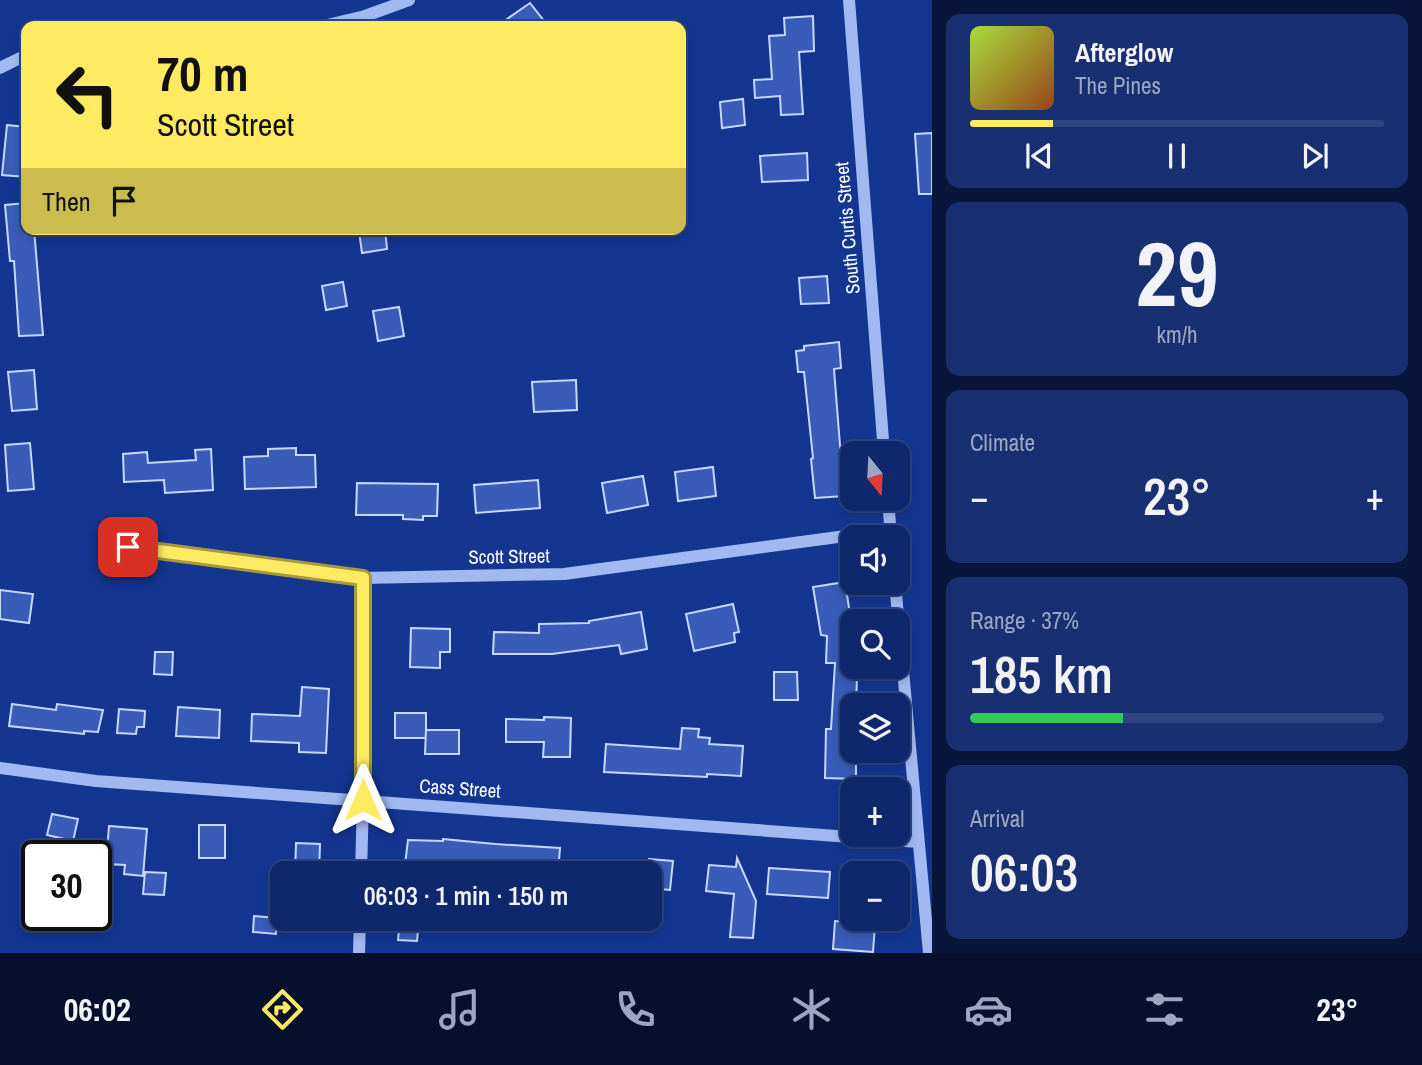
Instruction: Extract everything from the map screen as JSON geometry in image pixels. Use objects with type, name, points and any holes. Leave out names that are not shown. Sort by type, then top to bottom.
[{"type":"street","points":[[344,21],[409,0]]},
{"type":"street","name":"South Curtis Street","points":[[849,0],[883,441]]},
{"type":"street","points":[[0,68],[21,58]]},
{"type":"street","name":"Scott Street","points":[[128,547],[363,578],[564,574],[840,540]]},
{"type":"street","points":[[361,861],[363,578]]},
{"type":"street","points":[[896,595],[929,953]]},
{"type":"street","name":"Cass Street","points":[[0,768],[96,781],[918,842]]},
{"type":"street","points":[[359,953],[360,931]]},
{"type":"building","points":[[530,3],[544,21],[504,21]]},
{"type":"building","points":[[813,16],[814,51],[799,52],[803,114],[781,115],[780,96],[755,98],[754,80],[772,79],[769,36],[785,35],[784,18]]},
{"type":"building","points":[[743,99],[745,125],[722,128],[720,102]]},
{"type":"building","points":[[7,125],[21,126],[21,177],[2,175]]},
{"type":"building","points":[[932,133],[932,194],[919,194],[915,134]]},
{"type":"building","points":[[807,153],[808,180],[762,182],[760,156]]},
{"type":"building","points":[[21,203],[21,235],[35,235],[43,335],[19,336],[14,261],[10,261],[5,205]]},
{"type":"building","points":[[360,235],[386,235],[387,249],[362,253]]},
{"type":"building","points":[[827,276],[829,303],[801,304],[799,278]]},
{"type":"building","points":[[343,282],[347,306],[326,310],[322,286]]},
{"type":"building","points":[[399,307],[404,336],[378,341],[373,311]]},
{"type":"building","points":[[839,342],[841,368],[834,369],[840,445],[840,496],[815,498],[804,372],[798,372],[796,351],[804,350],[804,346]]},
{"type":"building","points":[[34,370],[37,409],[12,411],[8,372]]},
{"type":"building","points":[[576,380],[577,410],[534,412],[532,382]]},
{"type":"building","points":[[30,443],[34,489],[8,491],[5,445]]},
{"type":"building","points":[[296,448],[296,455],[315,455],[316,487],[245,489],[244,457],[268,456],[268,449]]},
{"type":"building","points":[[211,449],[213,490],[165,493],[164,480],[124,482],[123,454],[147,452],[148,463],[196,460],[195,450]]},
{"type":"building","points":[[713,467],[716,496],[678,501],[675,472]]},
{"type":"building","points":[[643,476],[648,505],[607,513],[602,483]]},
{"type":"building","points":[[538,480],[540,508],[476,513],[474,485]]},
{"type":"building","points":[[357,483],[438,484],[437,516],[423,516],[423,520],[403,519],[403,515],[356,515]]},
{"type":"building","points":[[840,583],[840,595],[847,595],[849,609],[840,609],[840,679],[857,679],[856,693],[840,693],[840,763],[856,763],[856,777],[825,778],[826,729],[831,729],[835,663],[826,663],[827,636],[821,635],[813,587]]},
{"type":"building","points":[[0,590],[33,594],[29,623],[0,619]]},
{"type":"building","points":[[733,604],[739,632],[734,633],[735,642],[694,651],[686,614]]},
{"type":"building","points":[[641,612],[647,649],[621,654],[619,645],[552,654],[493,654],[494,632],[539,633],[539,624],[589,623]]},
{"type":"building","points":[[411,628],[450,629],[450,652],[440,652],[440,668],[410,667]]},
{"type":"building","points":[[155,652],[173,652],[172,675],[154,674]]},
{"type":"building","points":[[774,672],[797,672],[798,700],[774,700]]},
{"type":"building","points":[[302,687],[329,689],[326,753],[299,752],[299,743],[251,741],[252,714],[300,716]]},
{"type":"building","points":[[12,704],[56,710],[57,704],[103,710],[98,732],[84,731],[84,734],[9,726]]},
{"type":"building","points":[[178,707],[220,710],[219,738],[176,736]]},
{"type":"building","points":[[119,709],[145,711],[144,727],[137,727],[136,734],[117,733]]},
{"type":"building","points":[[395,713],[426,713],[426,738],[395,738]]},
{"type":"building","points":[[544,717],[571,718],[570,757],[543,757],[544,742],[506,742],[506,719],[544,720]]},
{"type":"building","points":[[682,728],[699,729],[698,737],[710,738],[709,744],[743,746],[741,776],[604,772],[606,744],[680,749]]},
{"type":"building","points":[[426,730],[459,730],[459,754],[425,754]]},
{"type":"building","points":[[52,814],[78,819],[73,840],[47,835]]},
{"type":"building","points":[[199,825],[225,825],[225,858],[199,858]]},
{"type":"building","points":[[109,826],[147,829],[143,876],[124,874],[125,865],[112,864],[112,840],[108,840]]},
{"type":"building","points":[[408,840],[560,848],[559,861],[405,861]]},
{"type":"building","points":[[296,843],[320,844],[319,861],[295,861]]},
{"type":"building","points":[[737,858],[756,901],[753,938],[730,937],[734,894],[706,891],[709,865],[736,867]]},
{"type":"building","points":[[649,859],[673,861],[670,890],[662,889],[662,861]]},
{"type":"building","points":[[769,868],[830,872],[828,898],[767,894]]},
{"type":"building","points":[[145,872],[166,873],[164,895],[143,894]]},
{"type":"building","points":[[254,916],[270,917],[270,931],[276,931],[276,934],[253,932]]},
{"type":"building","points":[[835,921],[840,922],[840,931],[875,931],[873,952],[833,949]]},
{"type":"building","points":[[399,931],[418,931],[417,941],[398,940]]},
{"type":"route","points":[[128,547],[363,578],[363,800]]}]
